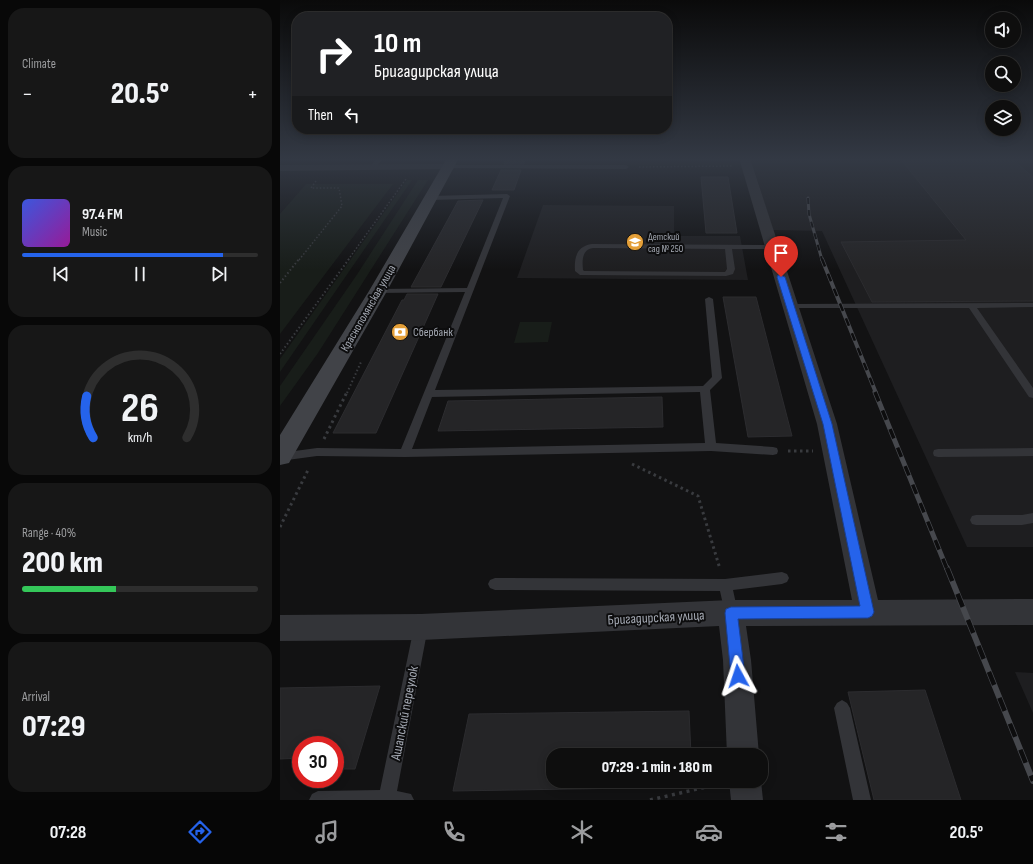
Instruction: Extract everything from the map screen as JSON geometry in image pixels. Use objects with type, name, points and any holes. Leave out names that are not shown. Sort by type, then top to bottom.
[{"type":"main road","name":"Краснополянская улица","points":[[280,457],[378,291],[432,195]]},
{"type":"street","points":[[756,195],[827,424],[868,612]]},
{"type":"street","name":"Бригадирская улица","points":[[280,628],[421,628],[731,613],[1033,612]]},
{"type":"street","points":[[731,613],[737,660],[743,748]]},
{"type":"lane","points":[[405,453],[507,196],[430,198]]},
{"type":"lane","points":[[728,247],[731,269],[730,272],[726,274],[590,274],[579,271],[582,252],[588,247],[728,247],[772,247]]},
{"type":"lane","points":[[378,291],[470,290]]},
{"type":"lane","points":[[428,394],[705,389],[717,378],[709,299]]},
{"type":"lane","points":[[971,305],[1033,395]]},
{"type":"lane","points":[[790,306],[1033,305]]},
{"type":"lane","points":[[705,389],[711,447]]},
{"type":"lane","points":[[280,457],[317,452],[405,453],[711,447],[773,451]]},
{"type":"lane","points":[[938,453],[1033,452]]},
{"type":"lane","points":[[976,520],[1022,520],[1033,518]]},
{"type":"lane","points":[[495,584],[725,586],[782,578]]},
{"type":"lane","points":[[725,586],[731,613]]},
{"type":"lane","name":"Ашапский переулок","points":[[387,798],[421,628]]},
{"type":"lane","points":[[842,708],[862,800]]},
{"type":"lane","points":[[318,800],[387,798],[405,800]]},
{"type":"path","points":[[280,283],[342,206],[340,195]]},
{"type":"path","points":[[280,354],[394,195]]},
{"type":"path","points":[[280,347],[284,348]]},
{"type":"path","points":[[601,449],[698,496],[725,586]]},
{"type":"path","points":[[773,451],[833,451]]},
{"type":"path","points":[[650,800],[739,788]]},
{"type":"shaded area","points":[[296,195],[384,195],[280,334],[280,214]]},
{"type":"shaded area","points":[[396,195],[401,195],[280,372],[280,359]]},
{"type":"shaded area","points":[[408,195],[418,195],[318,353],[280,406],[280,386],[356,276]]},
{"type":"shaded area","points":[[762,195],[1033,195],[1033,547],[967,547],[822,231],[773,230]]},
{"type":"shaded area","name":"Детский сад № 250","points":[[543,205],[674,206],[674,236],[740,236],[748,280],[517,278]]},
{"type":"shaded area","points":[[520,322],[552,322],[548,342],[514,343]]},
{"type":"shaded area","points":[[1015,672],[1033,673],[1033,713]]},
{"type":"building","points":[[703,195],[731,195],[737,233],[706,233]]},
{"type":"building","points":[[930,195],[1033,195],[1033,301],[872,302],[841,242],[966,240]]},
{"type":"building","points":[[483,200],[441,287],[411,287],[458,201]]},
{"type":"building","points":[[407,294],[438,294],[376,433],[333,433],[402,300],[404,300]]},
{"type":"building","points":[[723,297],[756,297],[792,436],[748,437]]},
{"type":"building","points":[[662,397],[663,427],[438,431],[448,401]]},
{"type":"building","points":[[380,686],[355,769],[344,769],[344,736],[292,736],[292,758],[280,759],[280,688]]},
{"type":"building","points":[[925,690],[961,800],[874,800],[848,692]]},
{"type":"building","points":[[689,711],[691,748],[546,748],[546,788],[633,788],[453,791],[469,714]]},
{"type":"railway","points":[[808,198],[809,214],[822,260]]},
{"type":"railway","points":[[822,259],[876,393]]},
{"type":"railway","points":[[875,392],[947,569]]},
{"type":"railway","points":[[947,568],[1033,781]]},
{"type":"place","name":"Детский сад № 250","points":[[635,242]]},
{"type":"place","name":"Сбербанк","points":[[400,332]]},
{"type":"route","points":[[738,676],[731,613],[868,612],[827,424],[781,277]]}]
